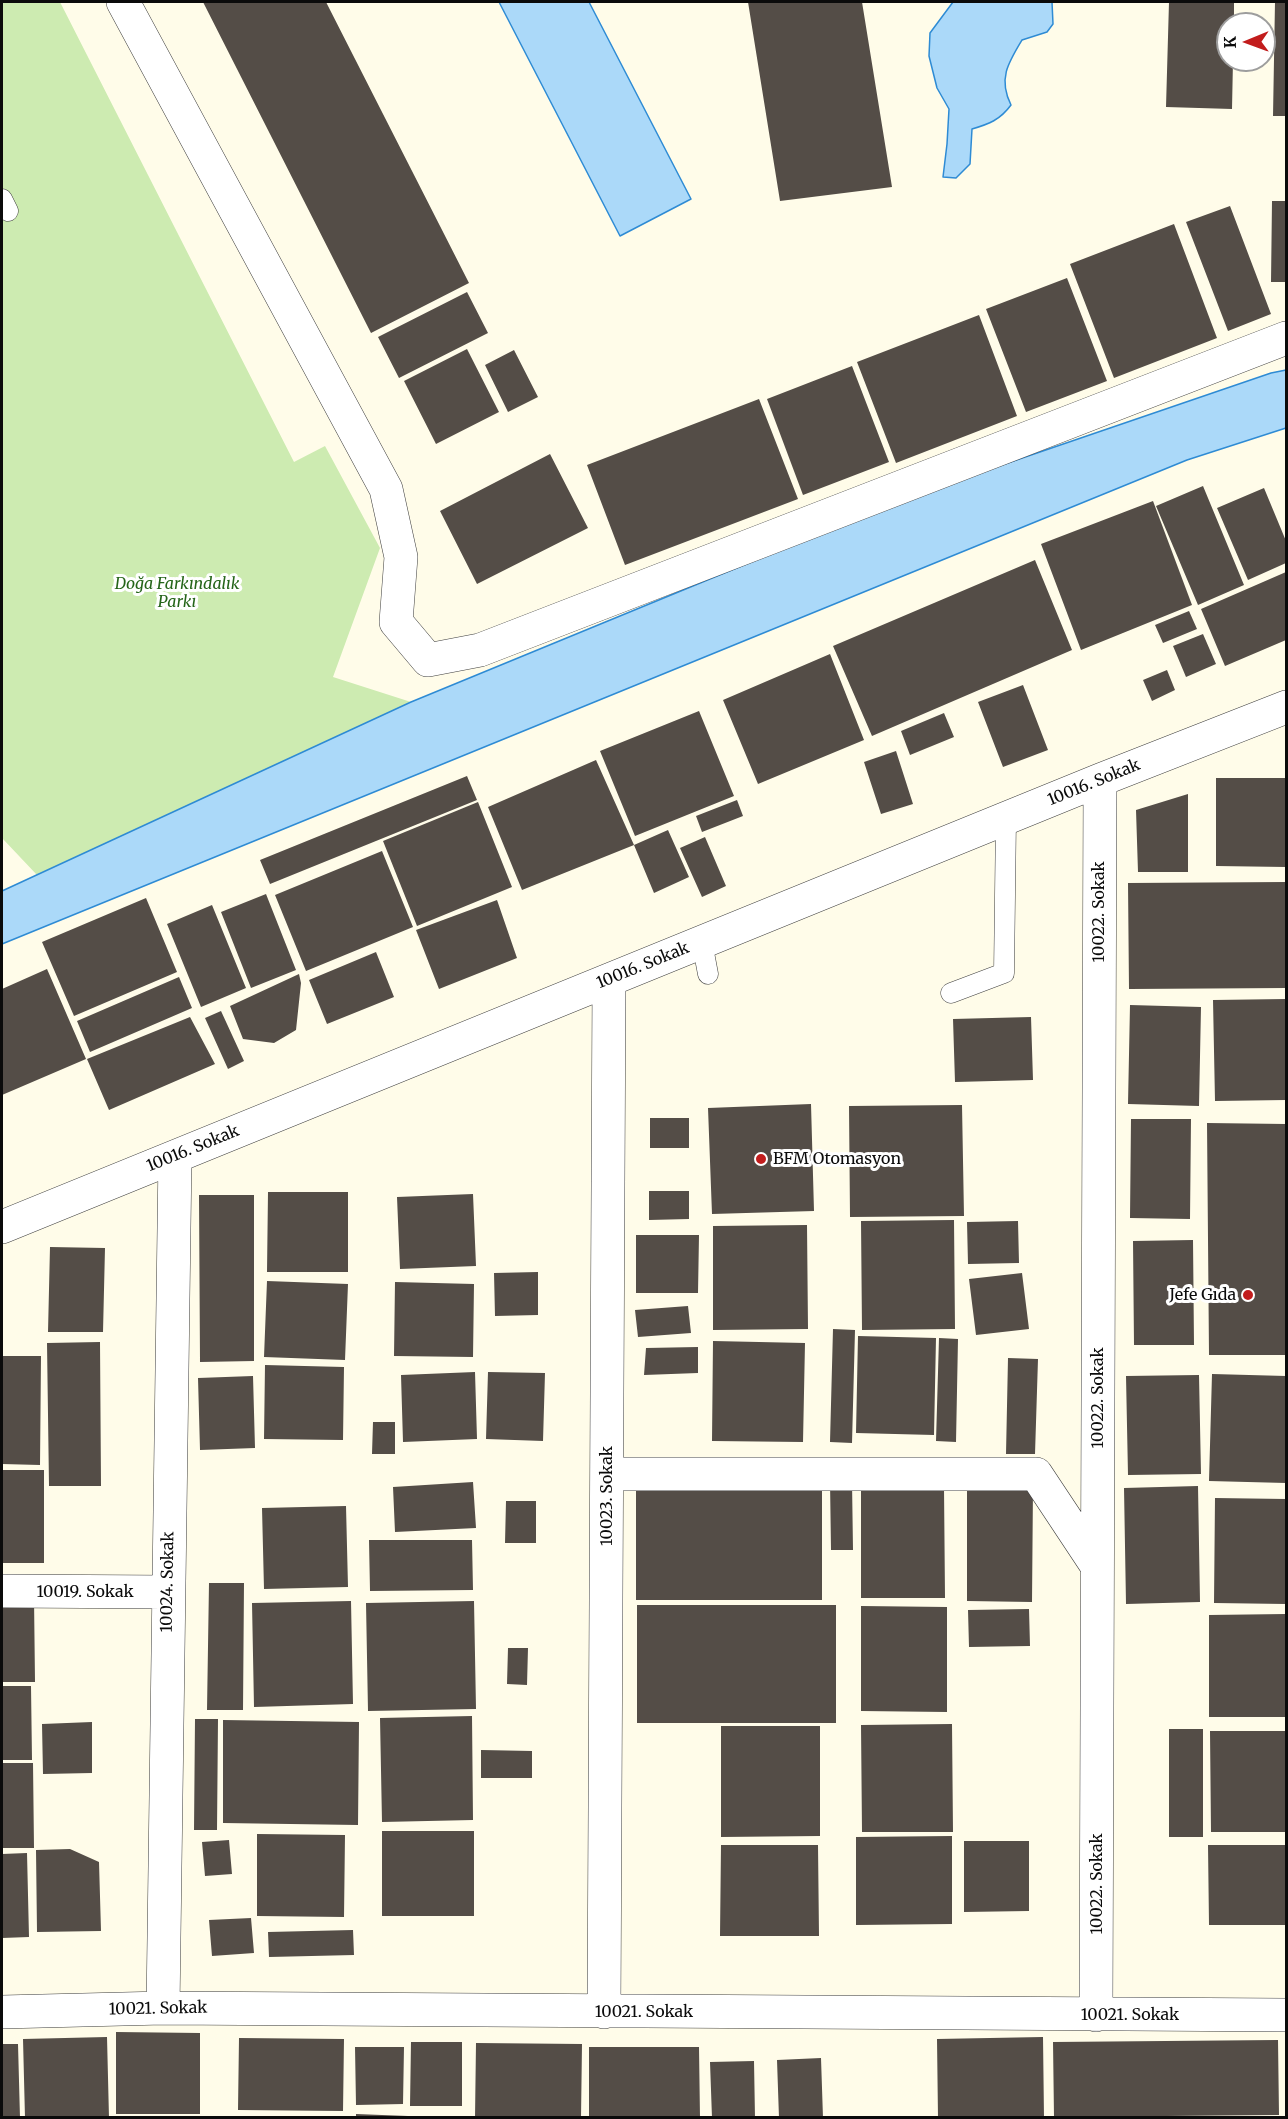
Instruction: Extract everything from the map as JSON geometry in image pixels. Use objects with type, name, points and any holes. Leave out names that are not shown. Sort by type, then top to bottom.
[{"type":"street","points":[[123,2],[386,489],[401,557],[396,622],[428,660],[480,650],[1287,338]]},
{"type":"street","name":"10016. Sokak","points":[[2,1227],[1100,780],[1287,707]]},
{"type":"street","name":"10022. Sokak","points":[[1096,2015],[1100,780]]},
{"type":"street","name":"10023. Sokak","points":[[604,2012],[609,980]]},
{"type":"street","name":"10024. Sokak","points":[[163,2007],[175,1157]]},
{"type":"street","points":[[607,1474],[1036,1474],[1097,1566]]},
{"type":"street","name":"10019. Sokak","points":[[2,1592],[168,1592]]},
{"type":"street","name":"10021. Sokak","points":[[2,2012],[163,2007],[604,2012],[1287,2015]]},
{"type":"lane","points":[[951,993],[1004,973],[1005,819]]},
{"type":"lane","points":[[702,942],[708,974]]},
{"type":"green space","name":"Doğa Farkındalık Parkı","points":[[2,2],[60,2],[294,462],[325,446],[380,548],[333,677],[411,702],[37,875],[2,838]]},
{"type":"water","points":[[499,2],[589,2],[691,199],[620,236]]},
{"type":"water","points":[[953,2],[1052,2],[1053,24],[1047,32],[1022,40],[1006,71],[1005,87],[1011,105],[994,121],[972,129],[970,164],[956,178],[943,177],[949,109],[937,88],[929,56],[930,33]]},
{"type":"water","points":[[1286,370],[1286,428],[1187,460],[2,944],[2,891],[411,702],[914,495],[1271,373]]},
{"type":"building","points":[[203,2],[326,2],[469,283],[371,333]]},
{"type":"building","points":[[748,2],[862,2],[892,187],[780,201]]},
{"type":"building","points":[[1169,2],[1234,2],[1234,12],[1216,12],[1216,72],[1233,72],[1232,109],[1166,107]]},
{"type":"building","points":[[1275,2],[1286,2],[1286,116],[1273,116],[1274,72],[1276,72]]},
{"type":"building","points":[[1272,201],[1286,201],[1286,282],[1271,282]]},
{"type":"building","points":[[1230,206],[1271,314],[1228,331],[1186,222]]},
{"type":"building","points":[[1174,224],[1217,338],[1114,378],[1070,264]]},
{"type":"building","points":[[1067,278],[1107,381],[1026,412],[986,309]]},
{"type":"building","points":[[467,292],[488,333],[399,378],[378,337]]},
{"type":"building","points":[[979,315],[1017,416],[896,463],[857,362]]},
{"type":"building","points":[[467,349],[499,412],[436,444],[404,381]]},
{"type":"building","points":[[514,350],[538,397],[508,412],[485,365]]},
{"type":"building","points":[[852,366],[889,462],[803,495],[767,399]]},
{"type":"building","points":[[759,399],[798,499],[625,565],[587,465]]},
{"type":"building","points":[[550,454],[588,528],[477,584],[440,511]]},
{"type":"building","points":[[1203,486],[1244,585],[1198,605],[1156,506]]},
{"type":"building","points":[[1264,488],[1286,541],[1286,563],[1248,580],[1217,508]]},
{"type":"building","points":[[1153,501],[1192,605],[1081,650],[1041,544]]},
{"type":"building","points":[[1035,560],[1072,650],[872,736],[833,646]]},
{"type":"building","points":[[1286,572],[1286,640],[1225,666],[1201,609]]},
{"type":"building","points":[[1189,611],[1197,629],[1163,643],[1155,625]]},
{"type":"building","points":[[1203,634],[1216,664],[1186,677],[1173,646]]},
{"type":"building","points":[[830,654],[864,740],[758,784],[723,700]]},
{"type":"building","points":[[1167,670],[1175,690],[1152,701],[1143,680]]},
{"type":"building","points":[[1023,685],[1048,750],[1003,767],[978,702]]},
{"type":"building","points":[[699,711],[734,796],[635,836],[600,751]]},
{"type":"building","points":[[944,713],[954,737],[910,755],[901,731]]},
{"type":"building","points":[[896,751],[913,804],[881,814],[864,762]]},
{"type":"building","points":[[596,760],[634,845],[522,890],[488,807]]},
{"type":"building","points":[[467,776],[477,800],[270,884],[260,860]]},
{"type":"building","points":[[1216,778],[1286,778],[1286,867],[1216,866]]},
{"type":"building","points":[[1188,794],[1188,872],[1138,872],[1136,810]]},
{"type":"building","points":[[737,800],[743,816],[702,832],[696,816]]},
{"type":"building","points":[[478,802],[512,887],[417,926],[383,841]]},
{"type":"building","points":[[668,830],[689,877],[654,893],[634,845]]},
{"type":"building","points":[[705,837],[726,886],[702,897],[680,848]]},
{"type":"building","points":[[382,851],[413,927],[306,971],[275,895]]},
{"type":"building","points":[[1286,882],[1286,988],[1129,989],[1128,883]]},
{"type":"building","points":[[266,894],[296,970],[251,988],[221,912]]},
{"type":"building","points":[[146,898],[177,972],[74,1016],[42,942]]},
{"type":"building","points":[[497,900],[517,958],[439,989],[416,930]]},
{"type":"building","points":[[212,905],[246,988],[201,1007],[167,924]]},
{"type":"building","points":[[376,952],[394,997],[327,1024],[309,980]]},
{"type":"building","points":[[47,969],[86,1059],[2,1095],[2,989]]},
{"type":"building","points":[[299,974],[301,983],[296,1030],[274,1043],[243,1039],[230,1006]]},
{"type":"building","points":[[179,977],[192,1008],[90,1052],[77,1021]]},
{"type":"building","points":[[1286,999],[1286,1100],[1215,1101],[1213,1000]]},
{"type":"building","points":[[1130,1005],[1201,1007],[1199,1106],[1128,1104]]},
{"type":"building","points":[[221,1011],[244,1061],[228,1069],[205,1018]]},
{"type":"building","points":[[190,1017],[215,1064],[109,1110],[87,1059]]},
{"type":"building","points":[[1031,1017],[1033,1080],[955,1082],[953,1019]]},
{"type":"building","name":"BFM Otomasyon","points":[[811,1104],[814,1211],[712,1214],[708,1108]]},
{"type":"building","points":[[962,1105],[964,1216],[850,1217],[849,1106]]},
{"type":"building","points":[[650,1118],[689,1118],[689,1148],[650,1148]]},
{"type":"building","points":[[1131,1119],[1191,1119],[1190,1219],[1130,1218]]},
{"type":"building","points":[[1207,1123],[1286,1124],[1286,1355],[1209,1355]]},
{"type":"building","points":[[649,1191],[689,1191],[689,1219],[649,1220]]},
{"type":"building","points":[[268,1192],[348,1192],[348,1272],[267,1272]]},
{"type":"building","points":[[473,1194],[476,1266],[400,1269],[397,1197]]},
{"type":"building","points":[[199,1195],[254,1195],[254,1361],[200,1362]]},
{"type":"building","points":[[954,1220],[955,1329],[862,1330],[861,1221]]},
{"type":"building","points":[[1018,1221],[1019,1263],[968,1264],[967,1222]]},
{"type":"building","points":[[807,1225],[808,1329],[713,1330],[713,1226]]},
{"type":"building","points":[[636,1235],[699,1235],[698,1293],[636,1293]]},
{"type":"building","points":[[1193,1240],[1194,1345],[1134,1345],[1133,1241]]},
{"type":"building","points":[[50,1247],[105,1248],[103,1332],[48,1332]]},
{"type":"building","points":[[538,1272],[538,1315],[495,1316],[494,1273]]},
{"type":"building","points":[[1022,1273],[1029,1329],[976,1335],[969,1279]]},
{"type":"building","points":[[267,1281],[348,1284],[345,1360],[264,1357]]},
{"type":"building","points":[[395,1282],[474,1284],[473,1357],[394,1356]]},
{"type":"building","points":[[688,1306],[691,1333],[638,1337],[635,1310]]},
{"type":"building","points":[[833,1329],[855,1330],[852,1443],[830,1442]]},
{"type":"building","points":[[858,1336],[936,1338],[934,1435],[856,1433]]},
{"type":"building","points":[[939,1338],[958,1339],[956,1442],[936,1441]]},
{"type":"building","points":[[713,1341],[805,1343],[803,1442],[712,1441]]},
{"type":"building","points":[[100,1342],[101,1486],[49,1486],[47,1343]]},
{"type":"building","points":[[698,1347],[698,1373],[644,1375],[646,1348]]},
{"type":"building","points":[[2,1356],[41,1356],[40,1465],[2,1464]]},
{"type":"building","points":[[1008,1358],[1038,1359],[1035,1454],[1006,1454]]},
{"type":"building","points":[[265,1365],[344,1367],[343,1440],[264,1439]]},
{"type":"building","points":[[475,1372],[477,1439],[403,1442],[401,1375]]},
{"type":"building","points":[[488,1372],[545,1373],[543,1441],[486,1439]]},
{"type":"building","points":[[1212,1374],[1286,1376],[1286,1483],[1209,1481]]},
{"type":"building","points":[[1199,1375],[1201,1474],[1128,1475],[1126,1376]]},
{"type":"building","points":[[253,1376],[255,1448],[200,1450],[198,1378]]},
{"type":"building","points":[[373,1422],[395,1422],[395,1454],[372,1454]]},
{"type":"building","points":[[2,1470],[44,1470],[44,1563],[2,1563]]},
{"type":"building","points":[[830,1481],[852,1481],[853,1550],[831,1550]]},
{"type":"building","points":[[473,1482],[476,1528],[395,1532],[393,1487]]},
{"type":"building","points":[[967,1486],[1033,1486],[1032,1602],[967,1601]]},
{"type":"building","points":[[1198,1486],[1200,1602],[1126,1604],[1124,1488]]},
{"type":"building","points":[[636,1487],[822,1487],[822,1600],[636,1600]]},
{"type":"building","points":[[861,1487],[944,1487],[945,1598],[861,1598]]},
{"type":"building","points":[[1215,1498],[1286,1499],[1286,1604],[1214,1603]]},
{"type":"building","points":[[506,1501],[536,1501],[536,1543],[505,1543]]},
{"type":"building","points":[[346,1506],[348,1587],[264,1589],[262,1508]]},
{"type":"building","points":[[369,1540],[472,1540],[473,1590],[370,1591]]},
{"type":"building","points":[[209,1583],[244,1583],[243,1710],[207,1710]]},
{"type":"building","points":[[2,1597],[34,1597],[35,1682],[2,1682]]},
{"type":"building","points":[[351,1601],[353,1704],[254,1707],[252,1603]]},
{"type":"building","points":[[474,1601],[476,1709],[368,1711],[366,1603]]},
{"type":"building","points":[[637,1605],[836,1605],[836,1723],[637,1723]]},
{"type":"building","points":[[861,1606],[947,1607],[947,1712],[861,1711]]},
{"type":"building","points":[[1029,1609],[1030,1646],[969,1647],[968,1610]]},
{"type":"building","points":[[1286,1614],[1286,1717],[1209,1717],[1209,1615]]},
{"type":"building","points":[[508,1648],[528,1648],[527,1685],[507,1684]]},
{"type":"building","points":[[2,1686],[31,1686],[32,1760],[2,1760]]},
{"type":"building","points":[[472,1716],[473,1820],[382,1822],[380,1718]]},
{"type":"building","points":[[195,1719],[218,1719],[217,1830],[194,1830]]},
{"type":"building","points":[[223,1720],[359,1722],[358,1825],[223,1823]]},
{"type":"building","points":[[92,1722],[92,1773],[43,1774],[42,1724]]},
{"type":"building","points":[[952,1724],[953,1832],[862,1832],[861,1725]]},
{"type":"building","points":[[721,1726],[820,1726],[820,1836],[721,1837]]},
{"type":"building","points":[[1169,1729],[1203,1729],[1203,1837],[1169,1837]]},
{"type":"building","points":[[1210,1731],[1286,1731],[1286,1832],[1211,1832]]},
{"type":"building","points":[[481,1750],[532,1751],[532,1778],[481,1778]]},
{"type":"building","points":[[2,1763],[33,1763],[34,1848],[2,1848]]},
{"type":"building","points":[[382,1831],[474,1831],[474,1916],[382,1916]]},
{"type":"building","points":[[257,1834],[345,1835],[344,1917],[257,1916]]},
{"type":"building","points":[[952,1836],[952,1924],[856,1925],[856,1837]]},
{"type":"building","points":[[229,1840],[232,1874],[205,1876],[202,1842]]},
{"type":"building","points":[[964,1841],[1029,1841],[1029,1911],[964,1912]]},
{"type":"building","points":[[721,1845],[818,1845],[819,1936],[720,1936]]},
{"type":"building","points":[[1208,1845],[1286,1845],[1286,1925],[1209,1925]]},
{"type":"building","points":[[70,1849],[99,1862],[101,1931],[37,1932],[36,1850]]},
{"type":"building","points":[[27,1853],[29,1937],[2,1938],[2,1854]]},
{"type":"building","points":[[251,1918],[254,1953],[212,1956],[209,1920]]},
{"type":"building","points":[[353,1930],[354,1955],[269,1957],[268,1932]]},
{"type":"building","points":[[116,2032],[200,2033],[200,2114],[116,2114]]},
{"type":"building","points":[[107,2037],[109,2118],[25,2118],[23,2039]]},
{"type":"building","points":[[1043,2037],[1044,2118],[938,2118],[937,2039]]},
{"type":"building","points":[[239,2038],[344,2039],[343,2111],[238,2110]]},
{"type":"building","points":[[1278,2040],[1279,2115],[1054,2117],[1053,2042]]},
{"type":"building","points":[[411,2042],[462,2042],[462,2106],[410,2106]]},
{"type":"building","points":[[476,2043],[582,2044],[581,2118],[475,2118]]},
{"type":"building","points":[[2,2044],[18,2044],[20,2118],[2,2118]]},
{"type":"building","points":[[355,2047],[404,2047],[403,2104],[356,2105]]},
{"type":"building","points":[[589,2047],[699,2047],[700,2118],[589,2118]]},
{"type":"building","points":[[821,2058],[823,2118],[779,2118],[777,2060]]},
{"type":"building","points":[[754,2061],[755,2118],[712,2118],[710,2062]]},
{"type":"building","points":[[356,2114],[408,2116],[408,2118],[356,2118]]},
{"type":"place","name":"BFM Otomasyon","points":[[761,1159]]},
{"type":"place","name":"Jefe Gıda","points":[[1248,1295]]}]
